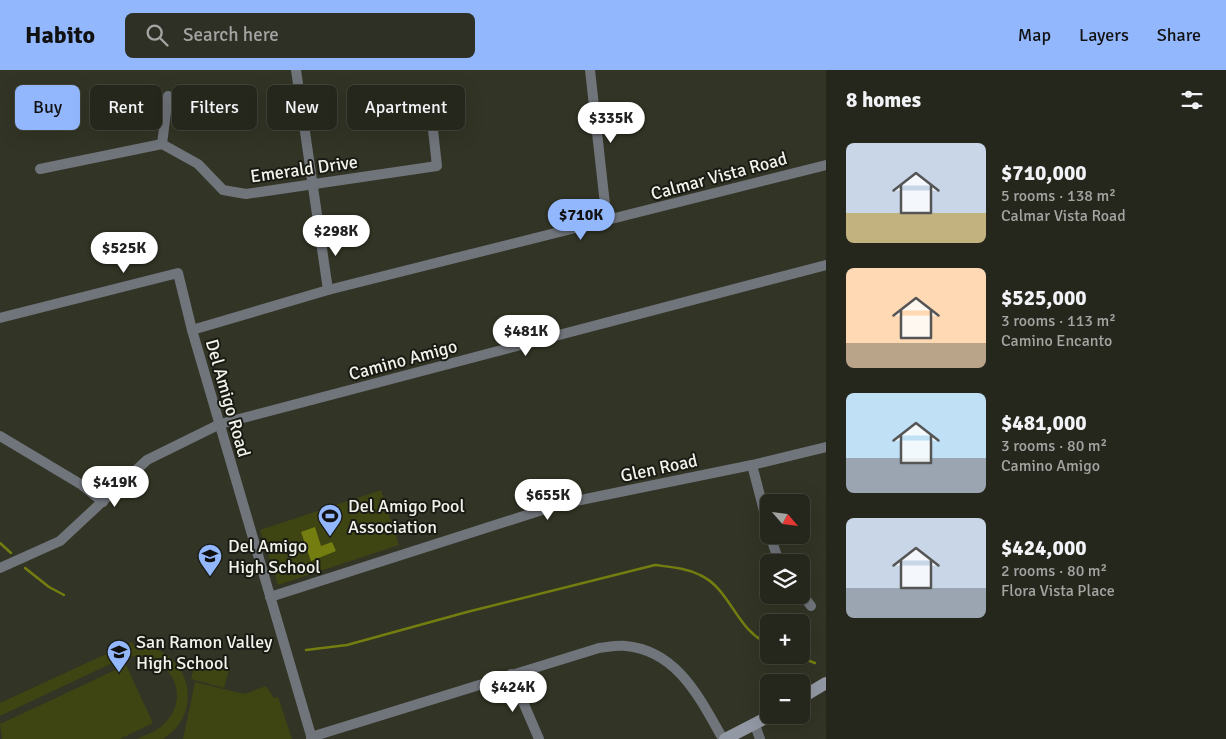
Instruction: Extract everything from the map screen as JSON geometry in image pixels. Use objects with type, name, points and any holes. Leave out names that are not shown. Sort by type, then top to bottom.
[{"type":"main road","points":[[810,693],[826,683]]},
{"type":"main road","points":[[724,739],[760,722]]},
{"type":"street","points":[[296,70],[328,290]]},
{"type":"street","points":[[590,70],[607,222]]},
{"type":"street","points":[[40,169],[162,144],[168,96]]},
{"type":"street","name":"Emerald Drive","points":[[162,144],[198,164],[223,190],[246,194],[437,166],[433,130]]},
{"type":"street","name":"Calmar Vista Road","points":[[328,290],[607,222],[826,165]]},
{"type":"street","name":"Camino Amigo","points":[[0,568],[60,541],[147,460],[220,424],[826,266]]},
{"type":"street","points":[[0,318],[178,273],[192,330]]},
{"type":"street","name":"Del Amigo Road","points":[[312,738],[192,330],[328,290]]},
{"type":"street","points":[[0,436],[82,485],[103,502]]},
{"type":"street","name":"Glen Road","points":[[270,596],[560,504],[752,465],[826,447]]},
{"type":"street","points":[[752,465],[760,496]]},
{"type":"street","points":[[312,738],[511,674],[599,648],[626,646],[645,650],[671,663],[696,692],[724,739]]},
{"type":"street","points":[[511,674],[539,739]]},
{"type":"street","points":[[755,725],[760,739]]},
{"type":"shaded area","name":"Del Amigo Pool Association","points":[[381,490],[399,545],[278,585],[260,530]]},
{"type":"shaded area","points":[[315,527],[321,546],[332,542],[336,551],[311,561],[301,532]]},
{"type":"shaded area","points":[[132,642],[134,645],[152,648],[167,655],[179,667],[186,681],[188,697],[185,712],[177,727],[163,739],[137,739],[151,733],[164,724],[173,712],[177,699],[176,686],[170,674],[161,665],[150,658],[136,656],[121,659],[0,716],[0,703]]},
{"type":"shaded area","points":[[196,661],[229,670],[224,688],[191,679]]},
{"type":"shaded area","points":[[126,665],[153,723],[120,739],[2,739],[0,724]]},
{"type":"shaded area","points":[[195,682],[244,694],[266,686],[274,698],[278,697],[292,739],[183,739]]},
{"type":"waterway","points":[[0,543],[11,553]]},
{"type":"waterway","points":[[306,650],[347,645],[467,612],[655,565],[689,571],[711,581],[749,630],[760,639]]},
{"type":"waterway","points":[[25,568],[49,587],[64,595]]},
{"type":"waterway","points":[[810,661],[815,663]]},
{"type":"place","name":"Del Amigo Pool Association","points":[[330,537]]},
{"type":"place","name":"Del Amigo High School","points":[[210,577]]},
{"type":"place","name":"San Ramon Valley High School","points":[[119,673]]}]
